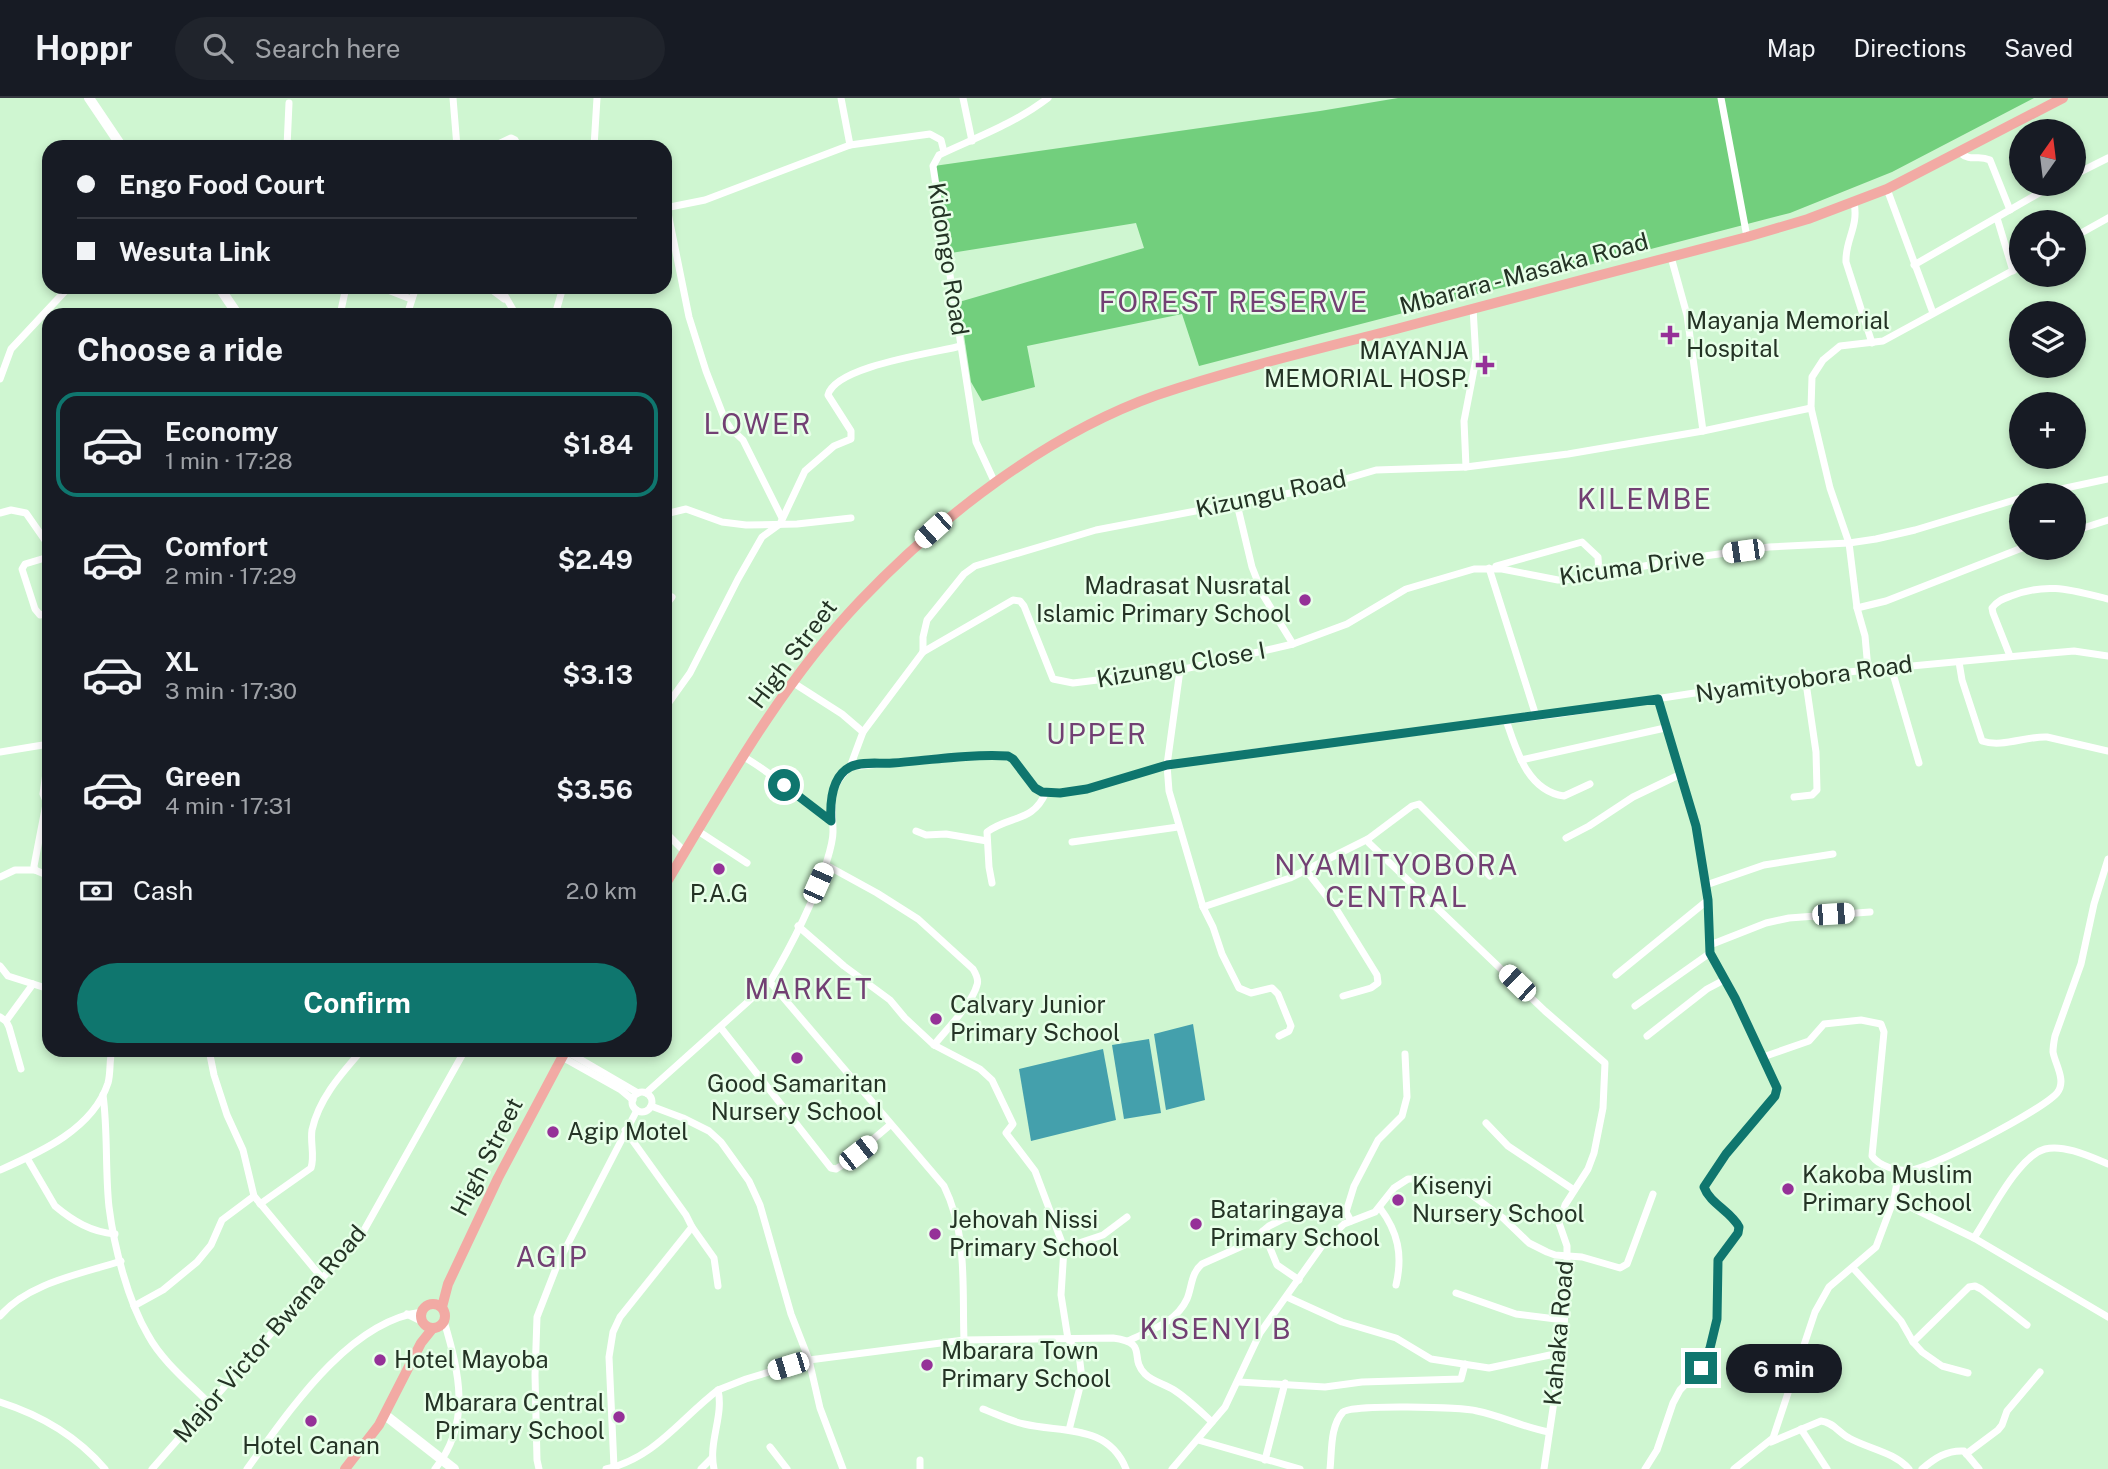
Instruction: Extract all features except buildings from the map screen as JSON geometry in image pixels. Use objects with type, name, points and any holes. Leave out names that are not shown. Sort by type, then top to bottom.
[{"type":"main road","name":"Mbarara - Masaka Road","points":[[995,483],[1052,446],[1155,396],[1249,368],[1747,237],[1854,202],[1886,189],[2063,98]]},
{"type":"main road","name":"High Street","points":[[672,873],[792,682],[858,603],[898,563],[961,507],[995,483]]},
{"type":"main road","name":"High Street","points":[[345,1469],[385,1415],[498,1178],[563,1057]]},
{"type":"main road","name":"High Street","points":[[430,1320],[442,1307],[447,1284]]},
{"type":"street","points":[[89,98],[117,140]]},
{"type":"street","points":[[453,98],[456,140]]},
{"type":"street","points":[[594,140],[597,98]]},
{"type":"street","points":[[841,98],[850,145]]},
{"type":"street","points":[[963,98],[972,141]]},
{"type":"street","name":"Kidongo Road","points":[[995,483],[976,442],[934,174],[936,158],[1023,117],[1048,98]]},
{"type":"street","points":[[1721,98],[1747,237]]},
{"type":"street","points":[[287,140],[289,103]]},
{"type":"street","points":[[672,207],[705,200],[850,145],[930,134],[941,140],[944,152]]},
{"type":"street","points":[[1959,152],[1970,159],[1990,160],[2010,210],[2034,196]]},
{"type":"street","points":[[2086,169],[2108,158]]},
{"type":"street","points":[[1886,189],[1933,313]]},
{"type":"street","points":[[1854,202],[1856,222],[1845,254],[1846,262],[1872,343]]},
{"type":"street","points":[[1914,265],[2009,211]]},
{"type":"street","points":[[1997,218],[2009,258]]},
{"type":"street","points":[[2086,230],[2108,218]]},
{"type":"street","points":[[672,236],[689,317],[706,371],[725,420],[743,440],[781,521]]},
{"type":"street","points":[[1671,257],[1688,315],[1703,431]]},
{"type":"street","points":[[1868,669],[1849,543],[1830,488],[1811,408],[1812,377],[1823,360],[1840,346],[1883,341],[2009,273]]},
{"type":"street","points":[[49,308],[62,294]]},
{"type":"street","points":[[398,294],[411,299]]},
{"type":"street","points":[[409,308],[413,294]]},
{"type":"street","points":[[497,294],[508,302]]},
{"type":"street","points":[[504,294],[512,308]]},
{"type":"street","points":[[1466,467],[1464,421],[1476,359],[1474,308]]},
{"type":"street","points":[[0,379],[11,349],[42,316]]},
{"type":"street","points":[[672,698],[690,673],[762,537],[781,521],[805,471],[834,446],[851,439],[850,431],[828,395],[830,389],[859,369],[961,346]]},
{"type":"street","name":"Kizungu Road","points":[[639,1095],[721,1028],[770,982],[826,865],[831,844],[830,803],[834,788],[850,767],[863,732],[923,652],[922,637],[927,620],[964,575],[975,566],[1096,530],[1311,489],[1376,470],[1466,467],[1592,450],[1703,431],[1811,408]]},
{"type":"street","points":[[2086,484],[2108,479]]},
{"type":"street","name":"Kicuma Drive","points":[[1489,568],[1566,581],[1676,559],[1769,547],[1849,543],[1915,530],[2009,502]]},
{"type":"street","points":[[1237,504],[1259,586],[1293,644]]},
{"type":"street","points":[[672,512],[686,509],[722,522],[746,525],[851,519]]},
{"type":"street","points":[[0,513],[11,510],[26,513],[42,536]]},
{"type":"street","points":[[2086,527],[2108,520]]},
{"type":"street","points":[[1536,716],[1489,568],[1582,542],[1598,556],[1599,574]]},
{"type":"street","points":[[1857,608],[1886,601],[2009,553]]},
{"type":"street","points":[[42,559],[25,564],[22,569],[35,609],[42,615]]},
{"type":"street","name":"Kizungu Close I","points":[[923,652],[1013,600],[1020,601],[1024,606],[1053,679],[1073,683],[1180,670],[1293,644],[1347,624],[1406,589],[1459,573],[1489,568]]},
{"type":"street","points":[[2010,656],[1993,613],[1997,601],[2038,588],[2051,587],[2108,599]]},
{"type":"street","name":"Nyamityobora Road","points":[[1046,792],[1087,789],[1167,765],[1658,699],[1805,676],[2010,656],[2074,652],[2108,656]]},
{"type":"street","points":[[1959,662],[1962,680],[1982,741],[1995,743],[2038,737],[2057,738],[2108,751]]},
{"type":"street","points":[[1891,667],[1919,763]]},
{"type":"street","points":[[1180,670],[1167,765],[1169,791],[1178,827],[1203,906],[1239,988],[1251,993],[1272,988],[1278,994],[1291,1026],[1289,1031],[1279,1036]]},
{"type":"street","points":[[1794,797],[1812,795],[1817,789],[1815,740],[1805,676]]},
{"type":"street","points":[[792,682],[842,714],[863,732]]},
{"type":"street","points":[[1645,1469],[1657,1450],[1673,1403],[1701,1368],[1710,1348],[1717,1319],[1718,1260],[1738,1233],[1739,1227],[1733,1217],[1707,1194],[1704,1187],[1726,1154],[1775,1096],[1777,1088],[1710,949],[1708,900],[1694,816],[1658,699]]},
{"type":"street","points":[[1506,720],[1521,760],[1548,792],[1557,795],[1569,794],[1590,783]]},
{"type":"street","points":[[1521,760],[1665,728]]},
{"type":"street","points":[[0,752],[42,745]]},
{"type":"street","points":[[850,767],[950,757],[1000,756],[1013,759],[1035,788],[1046,792],[1034,812],[987,832],[992,883]]},
{"type":"street","points":[[744,757],[769,772],[831,821]]},
{"type":"street","points":[[1566,838],[1633,797],[1682,774]]},
{"type":"street","points":[[1203,906],[1265,887],[1322,863],[1368,839],[1412,806],[1419,804],[1490,876]]},
{"type":"street","points":[[1072,842],[1178,827]]},
{"type":"street","points":[[35,870],[42,828]]},
{"type":"street","points":[[698,831],[747,863]]},
{"type":"street","points":[[916,831],[926,835],[946,834],[987,841]]},
{"type":"street","points":[[672,839],[685,852]]},
{"type":"street","name":"Kahaka Road","points":[[1368,839],[1418,891],[1545,1011],[1605,1063],[1603,1108],[1597,1142],[1588,1169],[1564,1205],[1559,1223],[1567,1246],[1564,1320],[1544,1469]]},
{"type":"street","points":[[1706,885],[1764,865],[1833,854]]},
{"type":"street","points":[[1763,1057],[1809,1041],[1824,1024],[1861,1020],[1881,1024],[1884,1032],[1872,1156],[1899,1171],[1925,1167],[1945,1159],[2027,1113],[2057,1093],[2061,1080],[2054,1055],[2055,1036],[2081,964],[2108,859]]},
{"type":"street","points":[[826,865],[918,919],[973,970],[977,985],[957,1017],[934,1045]]},
{"type":"street","points":[[1305,869],[1335,908],[1377,975],[1378,983],[1371,988],[1342,996]]},
{"type":"street","points":[[0,877],[15,870],[35,870],[42,873]]},
{"type":"street","points":[[1616,975],[1708,900]]},
{"type":"street","points":[[1635,1006],[1710,949],[1766,923],[1789,918],[1870,912]]},
{"type":"street","points":[[799,926],[844,966],[890,1000],[934,1045],[980,1069],[992,1080],[1013,1124],[1006,1133],[1035,1171],[1064,1248],[1061,1295],[1068,1339],[1079,1354],[1082,1379],[1069,1430]]},
{"type":"street","points":[[0,966],[8,976],[42,987]]},
{"type":"street","points":[[1647,1036],[1724,979]]},
{"type":"street","points":[[770,982],[890,1125],[936,1173],[949,1195],[960,1234],[965,1270],[964,1340]]},
{"type":"street","points":[[20,1069],[3,1019],[33,984]]},
{"type":"street","points":[[721,1028],[831,1168],[836,1169],[844,1164],[890,1125]]},
{"type":"street","points":[[1351,1221],[1346,1212],[1354,1186],[1378,1139],[1402,1116],[1406,1097],[1405,1054]]},
{"type":"street","points":[[0,1170],[27,1158],[71,1132],[89,1117],[103,1095],[111,1057]]},
{"type":"street","points":[[210,1057],[228,1115],[243,1150],[254,1196],[322,1278]]},
{"type":"street","points":[[260,1204],[311,1168],[314,1159],[312,1139],[317,1115],[334,1085],[356,1057]]},
{"type":"street","name":"Major Victor Bwana Road","points":[[152,1469],[358,1241],[461,1057]]},
{"type":"street","points":[[572,1057],[639,1095],[651,1098],[651,1106]]},
{"type":"street","points":[[103,1095],[107,1126],[109,1207],[134,1306],[148,1337],[176,1371],[209,1403]]},
{"type":"street","points":[[637,1110],[634,1107],[639,1095]]},
{"type":"street","points":[[637,1110],[645,1111],[651,1106]]},
{"type":"street","points":[[651,1106],[709,1131],[721,1142],[749,1181],[760,1205],[792,1314],[809,1360],[820,1408],[843,1469]]},
{"type":"street","points":[[539,1469],[535,1375],[537,1317],[558,1263],[637,1110]]},
{"type":"street","points":[[1486,1123],[1508,1146],[1574,1190]]},
{"type":"street","points":[[625,1130],[714,1258],[718,1286]]},
{"type":"street","points":[[1975,1238],[2010,1182],[2037,1152],[2062,1149],[2108,1164]]},
{"type":"street","points":[[27,1158],[55,1206],[90,1230],[115,1234]]},
{"type":"street","points":[[1770,1442],[1777,1431],[1815,1312],[1829,1287],[1876,1247],[1894,1199],[1899,1171]]},
{"type":"street","points":[[1171,1469],[1225,1407],[1260,1333],[1324,1243],[1351,1221],[1380,1208],[1394,1188],[1408,1180],[1422,1179],[1442,1183],[1470,1193],[1503,1218],[1529,1243],[1555,1255],[1624,1267],[1653,1194]]},
{"type":"street","points":[[134,1306],[163,1290],[191,1267],[211,1245],[222,1220],[254,1196]]},
{"type":"street","points":[[1894,1199],[1975,1238],[2108,1317]]},
{"type":"street","points":[[1380,1208],[1391,1223],[1399,1248],[1400,1263],[1396,1285]]},
{"type":"street","points":[[1128,1341],[1166,1323],[1180,1311],[1197,1268],[1202,1264],[1249,1243],[1283,1219],[1328,1209],[1346,1212]]},
{"type":"street","points":[[1064,1248],[1103,1235],[1127,1217]]},
{"type":"street","points":[[692,1227],[620,1318],[613,1332],[609,1357],[610,1468],[656,1446],[718,1390],[746,1379],[809,1360],[964,1340],[1112,1338],[1128,1341],[1136,1348],[1139,1363],[1146,1376],[1176,1391],[1212,1422]]},
{"type":"street","points":[[1263,1231],[1277,1265],[1299,1280]]},
{"type":"street","points":[[0,1316],[9,1305],[40,1287],[121,1261]]},
{"type":"street","points":[[1853,1268],[1901,1321],[1913,1342],[1933,1362],[1968,1373]]},
{"type":"street","points":[[1913,1342],[1964,1290],[1975,1286],[2027,1325]]},
{"type":"street","points":[[1455,1293],[1516,1314],[1564,1320]]},
{"type":"street","points":[[1287,1297],[1342,1322],[1396,1338],[1432,1359],[1489,1368],[1550,1355],[1561,1356]]},
{"type":"street","points":[[247,1469],[333,1360],[363,1338],[407,1314],[430,1320],[448,1335],[458,1372],[460,1402],[453,1434],[443,1459],[435,1469]]},
{"type":"street","points":[[1239,1382],[1325,1387],[1362,1382],[1461,1379],[1465,1364]]},
{"type":"street","points":[[1966,1454],[2002,1425],[2007,1411],[2040,1372]]},
{"type":"street","points":[[1265,1460],[1285,1384]]},
{"type":"street","points":[[714,1469],[712,1458],[717,1413],[721,1404],[718,1390]]},
{"type":"street","points":[[0,1402],[46,1420],[73,1438],[105,1469]]},
{"type":"street","points":[[1330,1469],[1333,1432],[1343,1412],[1350,1409],[1389,1406],[1468,1409],[1549,1432]]},
{"type":"street","points":[[983,1409],[1025,1424],[1069,1430],[1105,1441],[1114,1448],[1126,1469]]},
{"type":"street","points":[[385,1415],[454,1469]]},
{"type":"street","points":[[1734,1469],[1770,1442],[1821,1421],[1829,1422],[1846,1437],[1900,1460],[1909,1469]]},
{"type":"street","points":[[1801,1429],[1827,1469]]},
{"type":"street","points":[[1198,1440],[1300,1469]]},
{"type":"street","points":[[771,1447],[787,1469]]},
{"type":"street","points":[[1922,1469],[1935,1458],[1959,1450],[1979,1469]]},
{"type":"street","points":[[701,1469],[712,1458]]},
{"type":"green space","points":[[1398,98],[2034,98],[1892,172],[1790,213],[1199,366],[1182,314],[1027,346],[1035,387],[982,401],[971,382],[959,302],[1144,248],[1136,223],[951,253],[934,166]]},
{"type":"water","points":[[1193,1024],[1205,1100],[1166,1110],[1154,1034]]},
{"type":"water","points":[[1149,1039],[1161,1113],[1124,1119],[1112,1045]]},
{"type":"water","points":[[1103,1049],[1116,1120],[1031,1141],[1019,1069]]},
{"type":"place","name":"Mayanja Memorial Hospital","points":[[1670,335]]},
{"type":"place","name":"MAYANJA MEMORIAL HOSP.","points":[[1485,365]]},
{"type":"place","name":"Madrasat Nusratal Islamic Primary School","points":[[1305,600]]},
{"type":"place","name":"P.A.G","points":[[719,869]]},
{"type":"place","name":"Calvary Junior Primary School","points":[[936,1019]]},
{"type":"place","name":"Good Samaritan Nursery School","points":[[797,1058]]},
{"type":"place","name":"Agip Motel","points":[[553,1132]]},
{"type":"place","name":"Kakoba Muslim Primary School","points":[[1788,1189]]},
{"type":"place","name":"Kisenyi Nursery School","points":[[1398,1200]]},
{"type":"place","name":"Bataringaya Primary School","points":[[1196,1224]]},
{"type":"place","name":"Jehovah Nissi Primary School","points":[[935,1234]]},
{"type":"place","name":"Hotel Mayoba","points":[[380,1360]]},
{"type":"place","name":"Mbarara Town Primary School","points":[[927,1365]]},
{"type":"place","name":"Mbarara Central Primary School","points":[[619,1417]]},
{"type":"place","name":"Hotel Canan","points":[[311,1421]]},
{"type":"district","name":"FOREST RESERVE","points":[[1234,302]]},
{"type":"district","name":"LOWER","points":[[758,424]]},
{"type":"district","name":"KILEMBE","points":[[1645,499]]},
{"type":"district","name":"UPPER","points":[[1097,734]]},
{"type":"district","name":"NYAMITYOBORA CENTRAL","points":[[1397,881]]},
{"type":"district","name":"MARKET","points":[[809,989]]},
{"type":"district","name":"AGIP","points":[[552,1257]]},
{"type":"district","name":"KISENYI B","points":[[1216,1329]]},
{"type":"route","points":[[784,785],[831,821],[830,803],[839,778],[850,767],[866,764],[950,757],[1008,756],[1035,788],[1042,792],[1060,793],[1087,789],[1167,765],[1658,699],[1694,816],[1708,900],[1710,953],[1745,1017],[1777,1088],[1775,1096],[1726,1154],[1704,1187],[1707,1194],[1738,1223],[1739,1230],[1718,1260],[1717,1319],[1710,1348],[1701,1368]]}]
